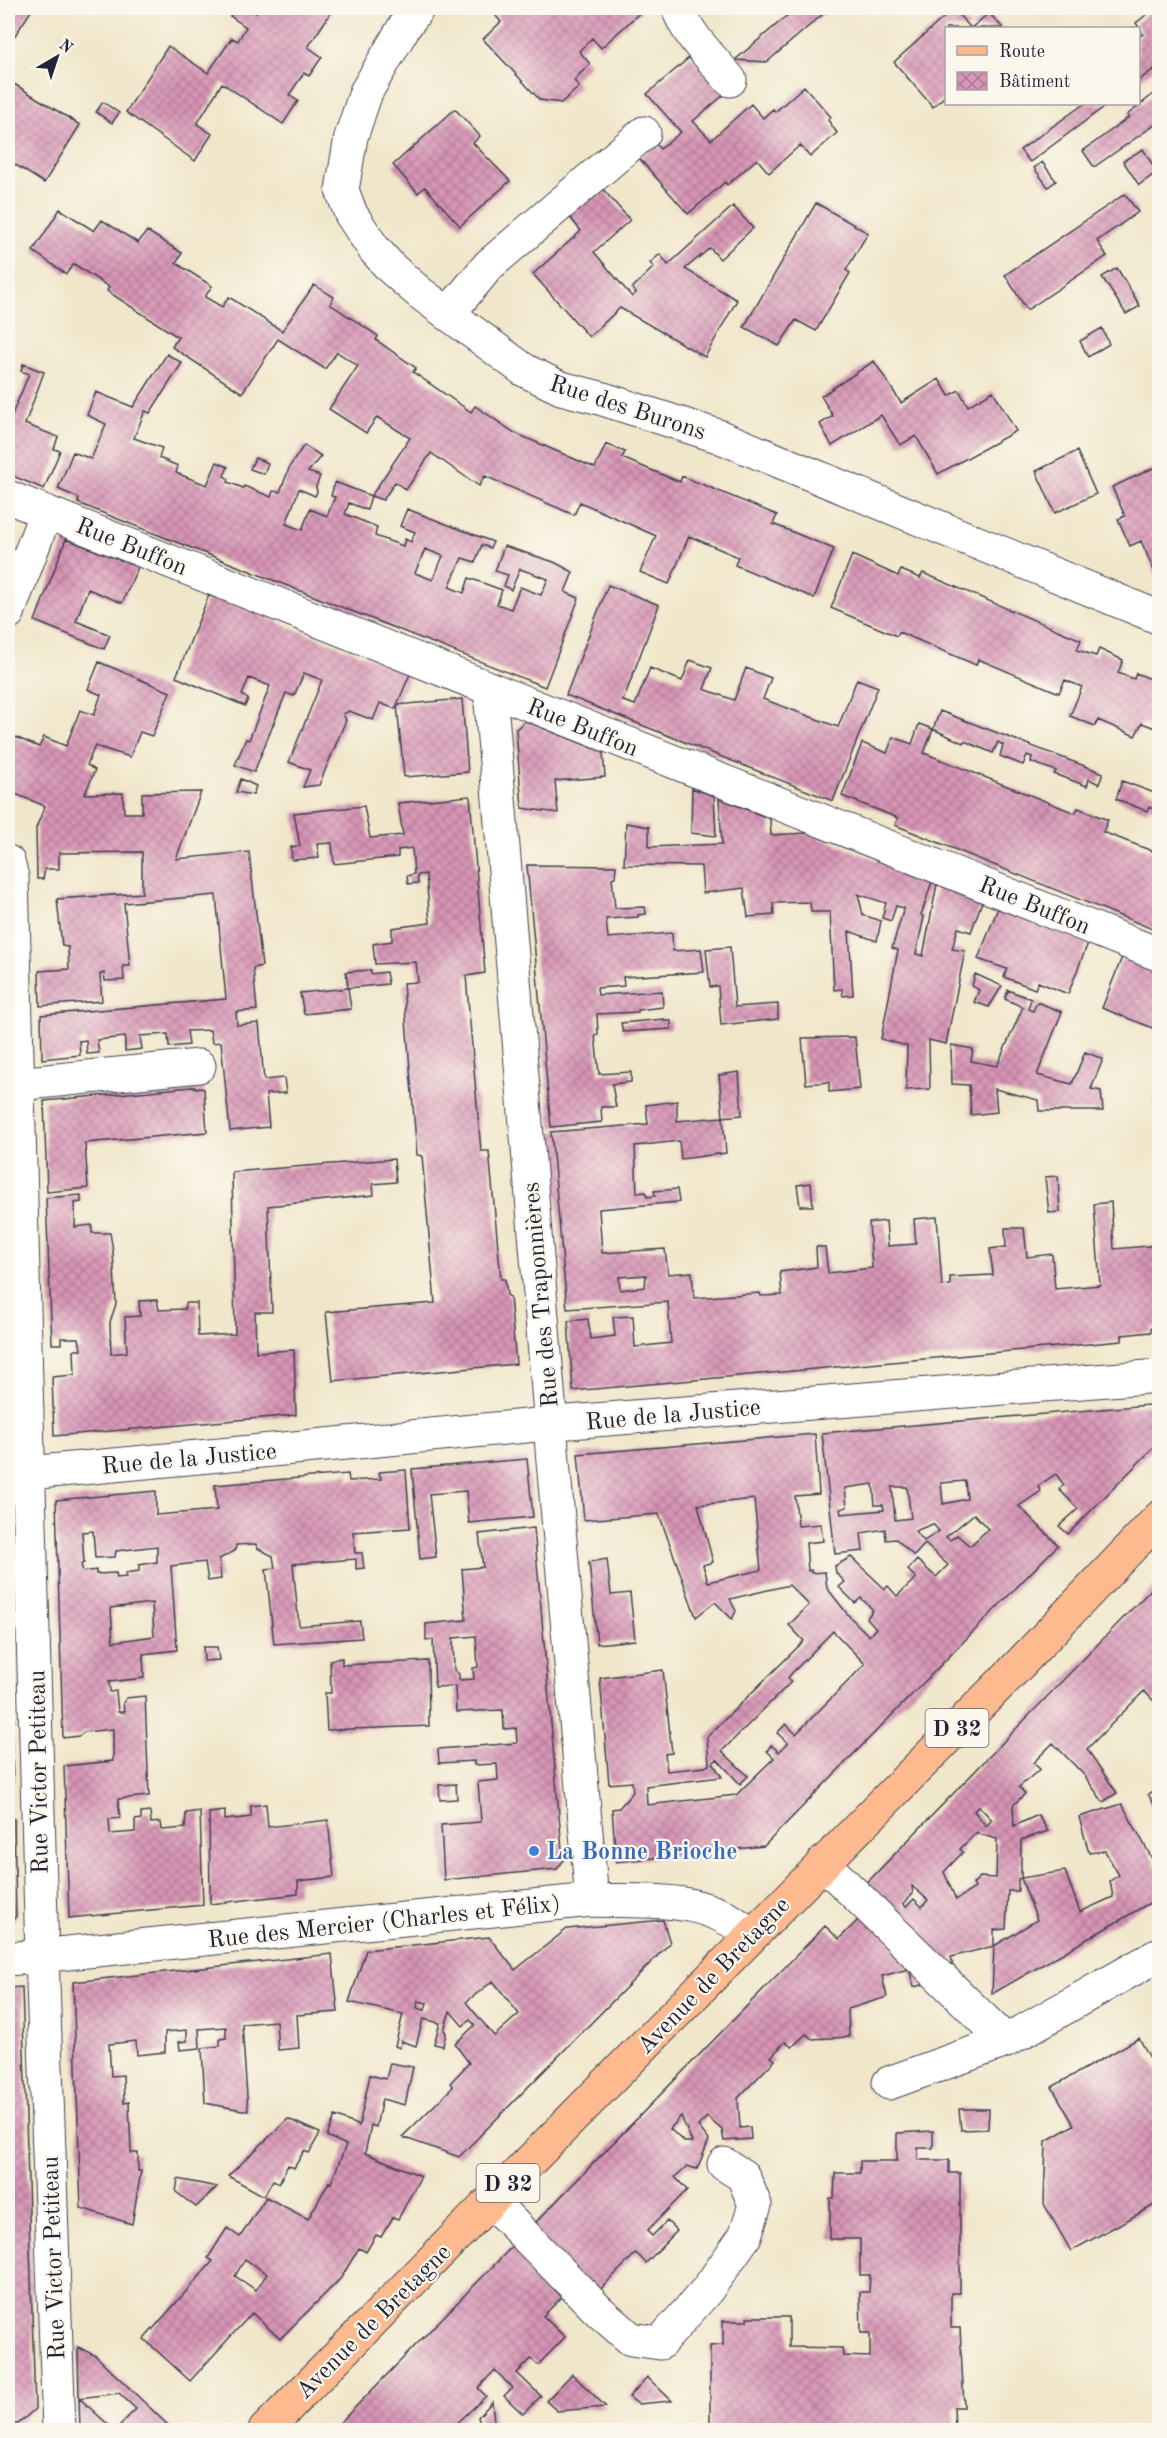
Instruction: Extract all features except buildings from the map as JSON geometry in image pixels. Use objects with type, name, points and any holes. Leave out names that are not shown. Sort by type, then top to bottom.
[{"type":"main road","name":"Avenue de Bretagne","points":[[265,2430],[1016,1668],[1160,1517]]},
{"type":"street","name":"Rue des Burons","points":[[418,8],[404,27],[366,92],[351,137],[342,190],[351,214],[374,249],[392,269],[524,370],[561,388],[600,398],[718,436],[1160,618]]},
{"type":"street","points":[[678,8],[690,32],[730,80]]},
{"type":"street","points":[[448,314],[489,265],[644,133]]},
{"type":"street","name":"Rue Buffon","points":[[8,497],[1160,955]]},
{"type":"street","points":[[8,613],[46,512]]},
{"type":"street","name":"Rue des Traponnières","points":[[490,690],[592,1900]]},
{"type":"street","name":"Rue Victor Petiteau","points":[[8,862],[12,876],[16,1084],[23,1707],[42,1956],[59,2430]]},
{"type":"street","points":[[16,1084],[199,1066]]},
{"type":"street","name":"Rue de la Justice","points":[[19,1474],[551,1424],[1160,1376]]},
{"type":"street","points":[[823,1863],[1006,2041]]},
{"type":"street","name":"Rue des Mercier (Charles et Félix)","points":[[8,1959],[592,1900],[669,1902],[711,1909],[740,1925],[751,1936]]},
{"type":"street","points":[[889,2083],[1006,2041],[1160,1954]]},
{"type":"street","points":[[491,2201],[599,2311],[631,2339],[660,2343],[707,2290],[745,2236],[755,2205],[743,2176],[724,2164]]},
{"type":"place","name":"La Bonne Brioche","points":[[534,1851]]}]
